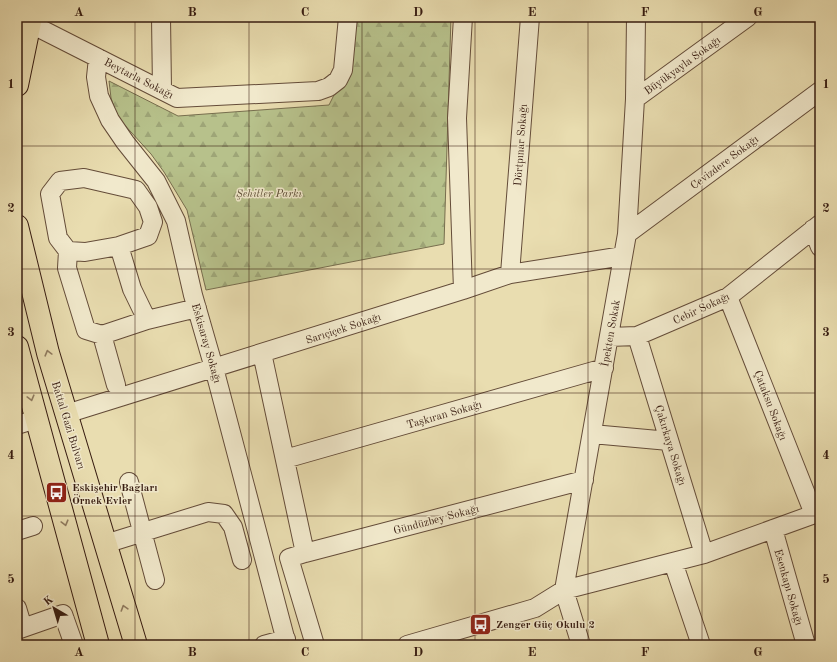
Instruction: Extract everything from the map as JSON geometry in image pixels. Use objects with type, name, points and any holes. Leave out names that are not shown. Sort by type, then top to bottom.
[{"type":"main road","points":[[17,85],[30,20]]},
{"type":"main road","name":"Battal Gazi Bulvarı","points":[[17,226],[48,353],[136,645]]},
{"type":"main road","points":[[17,347],[27,422],[98,645]]},
{"type":"street","points":[[161,17],[162,90]]},
{"type":"street","name":"Beytarla Sokağı","points":[[30,20],[98,58],[177,98],[318,91],[329,87],[338,80],[343,70],[348,17]]},
{"type":"street","points":[[463,17],[456,118],[463,290]]},
{"type":"street","name":"Dörtpınar Sokağı","points":[[510,274],[530,17]]},
{"type":"street","name":"İpekten Sokak","points":[[581,645],[564,590],[628,234],[635,99],[636,17]]},
{"type":"street","name":"Büyükyayla Sokağı","points":[[635,99],[748,17]]},
{"type":"street","name":"Eskisaray Sokağı","points":[[98,58],[96,77],[99,96],[110,120],[125,142],[156,181],[176,221],[197,308],[286,642]]},
{"type":"street","name":"Cevizdere Sokağı","points":[[628,234],[820,91]]},
{"type":"street","points":[[68,251],[85,252],[119,246],[148,236],[153,222],[148,207],[136,190],[84,178],[60,181],[50,194],[58,238],[68,251],[67,268],[86,330],[102,335],[147,320],[197,308]]},
{"type":"street","points":[[817,226],[820,247]]},
{"type":"street","name":"Cebir Sokağı","points":[[609,337],[637,336],[728,297],[817,226]]},
{"type":"street","points":[[119,246],[132,289],[147,320]]},
{"type":"street","name":"Sarıçiçek Sokağı","points":[[66,414],[510,274],[623,256]]},
{"type":"street","name":"Çataksu Sokağı","points":[[728,297],[817,513]]},
{"type":"street","points":[[102,335],[116,385]]},
{"type":"street","name":"Çakırkaya Sokağı","points":[[637,336],[704,554]]},
{"type":"street","points":[[262,353],[285,459],[297,555],[315,645]]},
{"type":"street","name":"Taşkıran Sokağı","points":[[285,459],[604,368]]},
{"type":"street","points":[[592,434],[670,441]]},
{"type":"street","name":"Gündüzbey Sokağı","points":[[297,555],[584,480]]},
{"type":"street","points":[[129,482],[155,580]]},
{"type":"street","points":[[105,544],[208,512],[224,514],[233,527],[242,560]]},
{"type":"street","points":[[407,645],[535,608],[564,590],[704,554],[817,513]]},
{"type":"street","name":"Esenkapı Sokağı","points":[[773,529],[806,645]]},
{"type":"street","points":[[673,562],[701,645]]},
{"type":"street","points":[[17,608],[20,629],[63,614],[74,645]]},
{"type":"street","points":[[264,645],[286,642]]},
{"type":"green space","name":"Şehitler Parkı","points":[[357,17],[451,17],[444,244],[206,290],[187,210],[164,172],[151,154],[121,121],[116,113],[111,98],[109,81],[178,116],[329,105],[339,85]]},
{"type":"place","name":"Eskişehir Bağları Örnek Evler","points":[[57,493]]},
{"type":"place","name":"Zenger Güç Okulu 2","points":[[480,624]]}]
